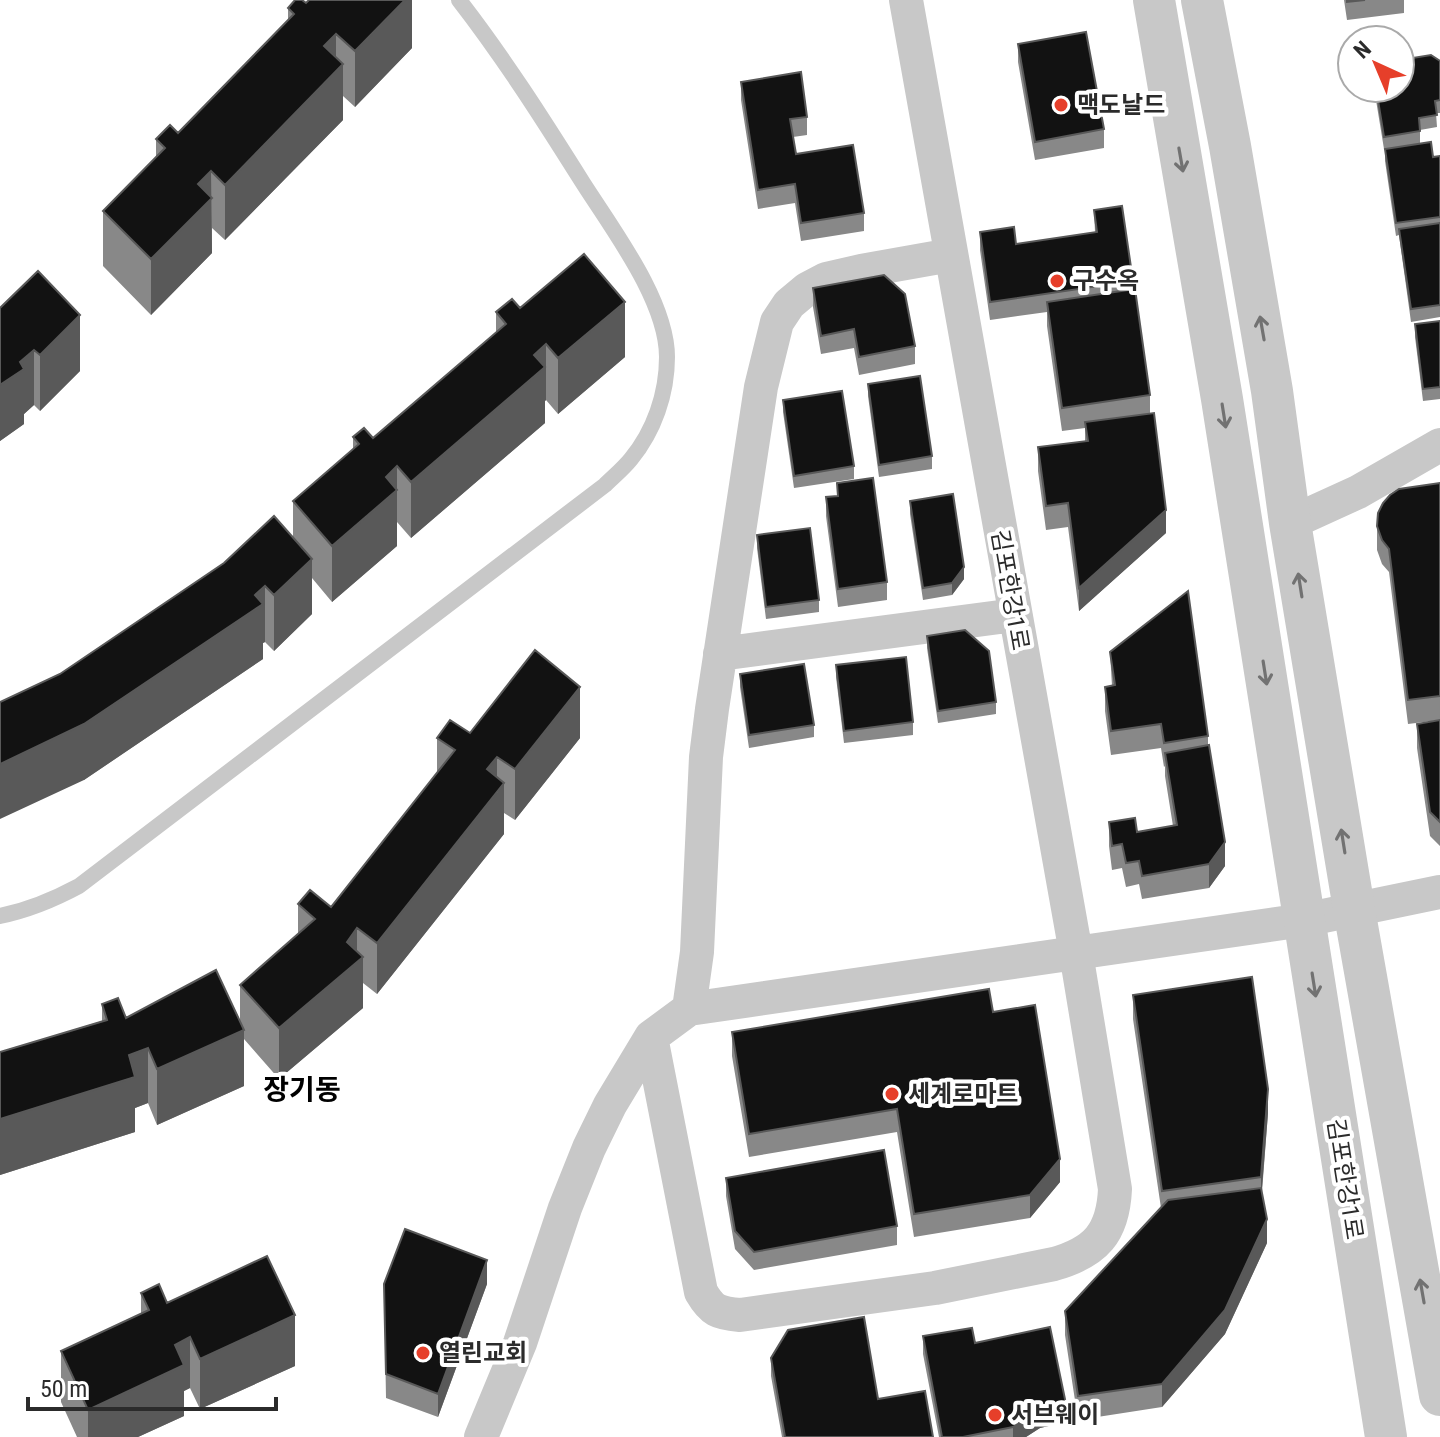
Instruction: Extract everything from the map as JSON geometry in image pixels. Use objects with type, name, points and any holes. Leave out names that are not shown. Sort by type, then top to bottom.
[{"type":"street","name":"김포한강1로","points":[[651,1037],[701,1292],[709,1306],[721,1313],[740,1315],[935,1288],[1071,1259],[1102,1238],[1110,1221],[1115,1189],[1076,953],[906,0]]},
{"type":"street","name":"김포한강1로","points":[[1154,0],[1219,384],[1386,1437]]},
{"type":"street","points":[[1202,0],[1270,375],[1290,523],[1354,909],[1440,1395]]},
{"type":"street","points":[[689,1009],[697,952],[706,757],[761,387],[777,322],[789,304],[826,279],[951,255]]},
{"type":"street","points":[[1290,523],[1358,492],[1440,445]]},
{"type":"street","points":[[720,654],[1015,615]]},
{"type":"street","points":[[481,1437],[520,1343],[565,1208],[589,1148],[610,1105],[651,1037],[689,1009],[1304,920],[1440,892]]},
{"type":"lane","points":[[0,916],[53,900],[79,886],[605,485],[631,459],[649,431],[662,401],[667,356],[655,305],[644,281],[562,150],[459,0]]},
{"type":"building","points":[[295,0],[306,3],[309,0],[405,0],[355,51],[336,34],[324,46],[343,64],[225,185],[211,171],[198,184],[212,198],[151,259],[103,211],[165,148],[156,139],[170,125],[178,133],[294,14],[288,8]]},
{"type":"building","name":"맥도날드","points":[[1086,32],[1104,129],[1035,142],[1018,44]]},
{"type":"building","points":[[1431,55],[1440,61],[1440,100],[1435,101],[1437,115],[1419,118],[1420,131],[1384,137],[1379,104],[1416,104],[1416,57]]},
{"type":"building","points":[[801,72],[807,117],[790,119],[796,154],[853,145],[864,213],[801,223],[795,184],[758,190],[741,82]]},
{"type":"building","points":[[1431,142],[1433,157],[1440,156],[1440,217],[1396,223],[1385,149]]},
{"type":"building","name":"구수옥","points":[[1122,206],[1133,281],[990,302],[980,232],[1014,227],[1016,244],[1097,232],[1094,210]]},
{"type":"building","points":[[1440,223],[1440,305],[1411,309],[1399,229]]},
{"type":"building","points":[[584,254],[625,302],[558,358],[546,344],[534,355],[545,367],[411,482],[397,466],[386,477],[397,490],[332,546],[293,501],[359,444],[353,437],[364,428],[373,438],[506,324],[496,312],[512,299],[520,308]]},
{"type":"building","points":[[38,271],[80,315],[40,355],[34,350],[20,362],[24,369],[0,385],[0,308]]},
{"type":"building","points":[[884,275],[905,294],[915,346],[859,357],[854,329],[821,336],[813,288]]},
{"type":"building","points":[[1135,289],[1150,395],[1062,408],[1047,302]]},
{"type":"building","points":[[1440,321],[1440,387],[1423,389],[1415,324]]},
{"type":"building","points":[[920,376],[932,456],[879,465],[868,384]]},
{"type":"building","points":[[842,391],[854,466],[794,476],[783,400]]},
{"type":"building","points":[[1154,413],[1166,510],[1079,588],[1068,503],[1046,506],[1038,447],[1088,441],[1085,422]]},
{"type":"building","points":[[873,478],[887,582],[838,589],[826,497],[838,496],[837,483]]},
{"type":"building","points":[[1440,483],[1440,696],[1408,700],[1389,549],[1377,526],[1378,513],[1390,495],[1399,489]]},
{"type":"building","points":[[953,494],[964,567],[952,583],[923,588],[910,501]]},
{"type":"building","points":[[274,516],[312,559],[274,595],[265,586],[255,595],[263,604],[84,724],[0,764],[0,702],[60,674],[224,563]]},
{"type":"building","points":[[810,528],[819,600],[766,607],[757,535]]},
{"type":"building","points":[[1188,591],[1208,736],[1164,743],[1161,724],[1111,731],[1105,687],[1115,685],[1110,652]]},
{"type":"building","points":[[965,630],[989,651],[996,702],[938,711],[927,636]]},
{"type":"building","points":[[535,650],[580,687],[515,769],[497,757],[487,769],[504,783],[377,943],[357,928],[347,942],[363,957],[279,1028],[240,985],[315,919],[298,904],[310,890],[331,907],[455,750],[437,738],[450,720],[470,733]]},
{"type":"building","points":[[906,657],[913,722],[844,731],[836,665]]},
{"type":"building","points":[[804,664],[814,725],[749,735],[740,674]]},
{"type":"building","points":[[1440,720],[1440,822],[1430,812],[1417,724]]},
{"type":"building","points":[[1209,745],[1225,842],[1209,864],[1142,876],[1139,861],[1126,863],[1122,844],[1112,846],[1109,822],[1135,818],[1137,832],[1177,825],[1165,753]]},
{"type":"building","points":[[216,970],[244,1030],[157,1069],[148,1048],[129,1055],[135,1077],[0,1119],[0,1052],[107,1020],[102,1004],[118,998],[126,1018]]},
{"type":"building","points":[[1252,977],[1268,1089],[1261,1177],[1162,1191],[1133,995]]},
{"type":"building","name":"세계로마트","points":[[989,989],[993,1012],[1035,1005],[1060,1159],[1030,1195],[914,1214],[897,1109],[749,1134],[732,1032]]},
{"type":"building","points":[[884,1150],[897,1226],[754,1252],[735,1231],[726,1178]]},
{"type":"building","points":[[1261,1188],[1267,1219],[1225,1310],[1162,1384],[1078,1396],[1065,1311],[1168,1200]]},
{"type":"building","name":"열린교회","points":[[405,1229],[487,1260],[438,1394],[386,1374],[384,1284]]},
{"type":"building","points":[[267,1256],[295,1315],[200,1359],[190,1337],[175,1345],[184,1365],[88,1410],[61,1351],[149,1310],[141,1293],[159,1284],[167,1303]]},
{"type":"building","points":[[864,1317],[878,1399],[925,1391],[933,1437],[785,1437],[771,1358],[788,1330]]},
{"type":"building","points":[[1050,1327],[1066,1404],[1040,1410],[1013,1427],[963,1437],[942,1437],[923,1336],[972,1328],[975,1343]]},
{"type":"place","name":"맥도날드","points":[[1061,105]]},
{"type":"place","name":"구수옥","points":[[1057,281]]},
{"type":"place","name":"세계로마트","points":[[892,1094]]},
{"type":"place","name":"열린교회","points":[[423,1353]]},
{"type":"place","name":"서브웨이","points":[[995,1415]]},
{"type":"district","name":"장기동","points":[[302,1089]]}]
